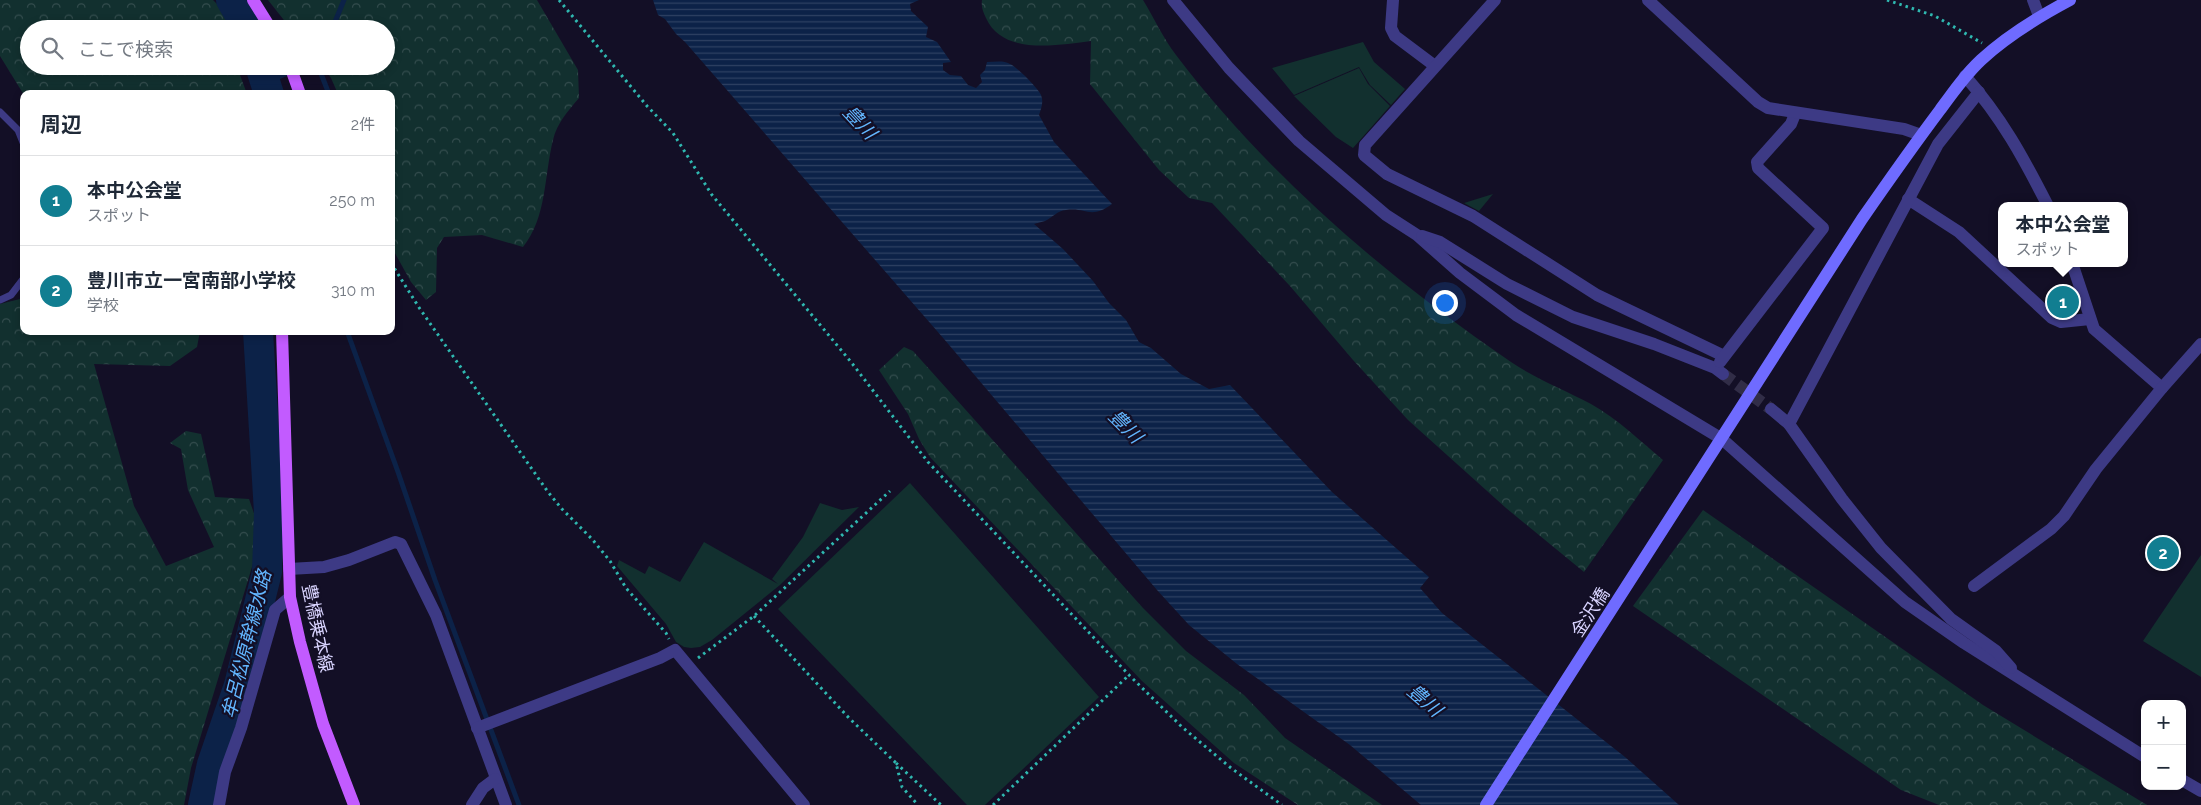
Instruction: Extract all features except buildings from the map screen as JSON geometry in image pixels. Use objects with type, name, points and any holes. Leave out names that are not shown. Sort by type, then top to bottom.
[{"type":"main road","points":[[253,0],[265,20]]},
{"type":"main road","name":"金沢橋","points":[[1486,805],[1862,219],[1921,135],[1965,76],[1993,49],[2040,16],[2070,0]]},
{"type":"main road","points":[[293,75],[299,90]]},
{"type":"main road","name":"豊橋乗本線","points":[[282,335],[290,597],[300,642],[323,724],[354,805]]},
{"type":"street","points":[[1173,0],[1229,68],[1299,141],[1386,215],[1418,235],[1460,273],[1516,315],[1722,439],[1905,602],[2020,679],[2141,755]]},
{"type":"street","points":[[1393,0],[1391,28],[1395,36],[1435,66]]},
{"type":"street","points":[[1494,0],[1364,145],[1364,156],[1387,174],[1473,216],[1597,295],[1724,356]]},
{"type":"street","points":[[1648,0],[1758,102],[1768,108],[1795,114],[1904,129],[1921,135]]},
{"type":"street","points":[[2033,0],[2040,16]]},
{"type":"street","points":[[1965,76],[1992,107],[2022,155],[2046,202]]},
{"type":"street","points":[[1788,424],[1938,144],[1979,92]]},
{"type":"street","points":[[1418,235],[1440,242],[1507,284],[1573,316],[1654,344],[1719,371],[1724,356],[1823,228],[1758,168],[1757,162],[1791,124],[1795,114]]},
{"type":"street","points":[[1908,199],[1959,232],[2052,318],[2061,322],[2090,319]]},
{"type":"street","points":[[2073,267],[2094,329],[2162,388]]},
{"type":"street","points":[[1974,586],[2051,529],[2064,516],[2096,469],[2162,388],[2201,344]]},
{"type":"street","points":[[1772,409],[1788,424],[1842,499],[1881,548],[1950,619],[1996,651],[2020,679]]},
{"type":"street","points":[[289,569],[324,567],[349,560],[394,542],[402,544],[436,615],[506,805]]},
{"type":"street","points":[[219,805],[225,772],[241,728],[275,610],[290,597]]},
{"type":"street","points":[[479,728],[660,658],[674,650],[689,665],[804,805]]},
{"type":"street","points":[[472,805],[483,788],[495,779]]},
{"type":"lane","points":[[0,112],[18,130],[20,135]]},
{"type":"lane","points":[[0,300],[11,295],[20,283]]},
{"type":"path","points":[[559,0],[647,106],[673,133],[712,195],[851,362],[928,462],[1129,675],[1182,727],[1231,768],[1282,805]]},
{"type":"path","points":[[1887,0],[1935,16],[1993,49]]},
{"type":"path","points":[[395,269],[420,309],[548,492],[610,561],[626,588],[666,633],[674,650]]},
{"type":"path","points":[[689,665],[754,616],[890,490]]},
{"type":"path","points":[[754,616],[849,718],[941,805]]},
{"type":"path","points":[[993,805],[1129,675]]},
{"type":"path","points":[[896,763],[902,787],[918,805]]},
{"type":"green space","points":[[0,0],[213,0],[230,20],[20,20],[20,75],[240,75],[246,90],[21,90],[0,56]]},
{"type":"green space","points":[[268,0],[537,0],[578,70],[579,98],[557,128],[537,223],[523,247],[482,235],[444,237],[437,248],[436,292],[426,300],[411,282],[395,253],[395,90],[336,90],[329,75],[395,75],[395,20],[284,20]]},
{"type":"green space","points":[[982,0],[1143,0],[1171,48],[1212,99],[1250,142],[1331,222],[1419,295],[1511,362],[1601,410],[1620,423],[1663,460],[1584,572],[1506,508],[1408,420],[1353,360],[1290,286],[1212,203],[1189,198],[1159,170],[1090,84],[1091,41],[1048,46],[1018,43],[1005,38],[994,30],[982,9]]},
{"type":"green space","points":[[1363,42],[1374,62],[1405,89],[1391,105],[1370,85],[1359,67],[1294,95],[1272,68]]},
{"type":"green space","points":[[1359,68],[1368,84],[1390,106],[1353,148],[1336,137],[1294,96]]},
{"type":"green space","points":[[1493,194],[1479,211],[1464,203]]},
{"type":"green space","points":[[20,299],[20,335],[199,335],[197,347],[170,366],[94,364],[134,506],[166,566],[214,547],[188,490],[181,449],[170,443],[186,431],[201,434],[215,497],[249,499],[256,519],[255,557],[191,768],[184,805],[0,805],[0,304]]},
{"type":"green space","points":[[904,347],[913,351],[1143,608],[1186,651],[1244,695],[1285,738],[1382,805],[1298,805],[1234,763],[1142,681],[930,457],[919,439],[908,414],[879,370]]},
{"type":"green space","points":[[910,483],[1099,697],[985,805],[967,805],[778,609]]},
{"type":"green space","points":[[820,503],[842,510],[859,507],[780,585],[712,640],[700,647],[684,647],[676,642],[666,624],[617,566],[619,560],[645,574],[649,566],[680,582],[704,542],[778,584],[772,579],[803,537]]},
{"type":"green space","points":[[1703,510],[1983,705],[2147,805],[1939,805],[1901,790],[1633,606]]},
{"type":"green space","points":[[2201,555],[2201,677],[2143,641]]},
{"type":"water","name":"豊川","points":[[653,0],[919,0],[910,4],[911,11],[928,27],[926,37],[937,42],[951,62],[943,63],[943,70],[950,75],[961,76],[968,85],[976,88],[982,82],[980,75],[985,70],[987,62],[1005,62],[1017,69],[1032,83],[1041,95],[1042,103],[1039,115],[1054,142],[1112,204],[1105,209],[1093,212],[1063,211],[1045,221],[1034,224],[1063,249],[1093,281],[1109,303],[1126,320],[1139,342],[1151,348],[1181,374],[1209,389],[1230,385],[1332,492],[1429,577],[1420,588],[1442,613],[1625,757],[1679,805],[1421,805],[1350,745],[1237,664],[1189,625],[1157,590],[944,339],[676,34],[665,19],[658,15]]},
{"type":"waterway","points":[[231,0],[243,20]]},
{"type":"waterway","points":[[336,20],[344,0]]},
{"type":"waterway","name":"牟呂松原幹線水路","points":[[263,75],[268,90]]},
{"type":"waterway","points":[[265,83],[283,75]]},
{"type":"waterway","points":[[322,75],[327,90]]},
{"type":"waterway","name":"牟呂松原幹線水路","points":[[203,805],[212,764],[239,685],[267,572],[269,513],[258,335]]},
{"type":"waterway","points":[[348,335],[435,580],[519,805]]},
{"type":"tunnel","points":[[1723,374],[1771,409]]},
{"type":"place","name":"本中公会堂","points":[[2063,302]]},
{"type":"place","name":"豊川市立一宮南部小学校","points":[[2163,553]]}]
